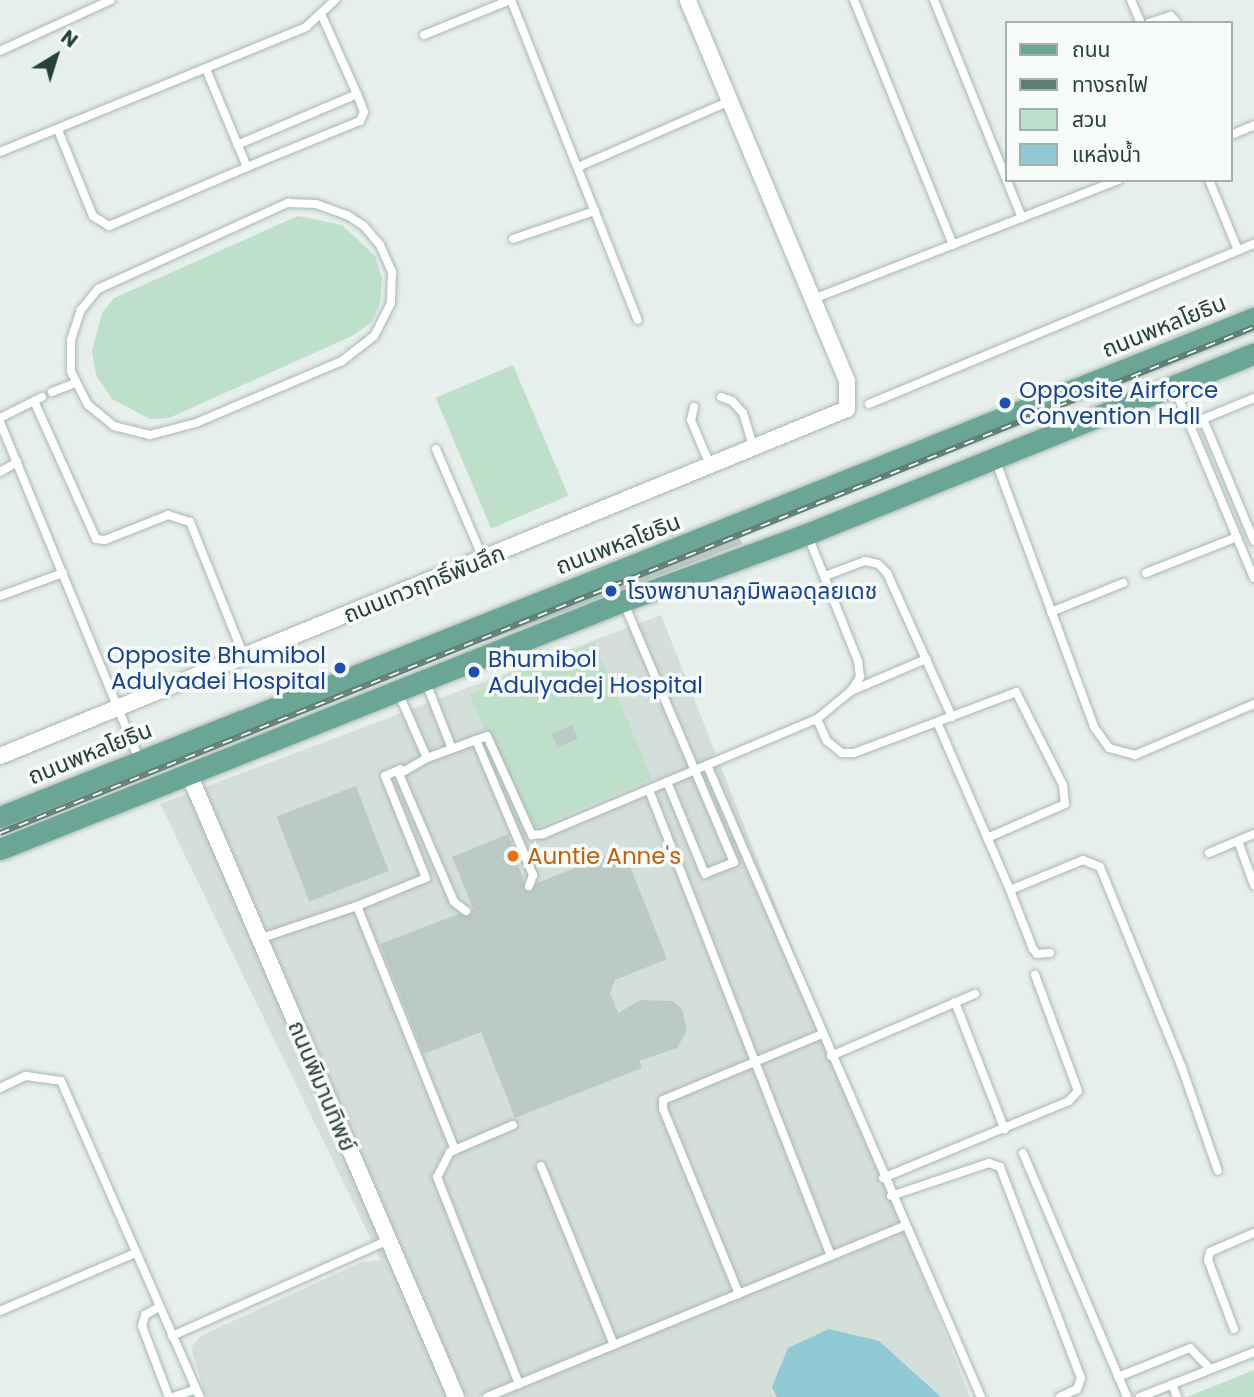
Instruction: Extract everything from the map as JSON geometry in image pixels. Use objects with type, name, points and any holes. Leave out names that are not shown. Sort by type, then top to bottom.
[{"type":"main road","name":"ถนนพหลโยธิน","points":[[0,817],[1254,318]]},
{"type":"main road","points":[[0,849],[624,601],[807,534],[1254,353]]},
{"type":"main road","points":[[414,652],[425,680]]},
{"type":"main road","points":[[140,761],[152,789]]},
{"type":"street","points":[[688,0],[813,299]]},
{"type":"street","name":"ถนนเทวฤทธิ์พันลึก","points":[[0,756],[847,410],[847,381],[813,299]]},
{"type":"street","name":"ถนนพิมานทิพย์","points":[[189,774],[456,1397]]},
{"type":"lane","points":[[0,51],[111,0]]},
{"type":"lane","points":[[0,152],[306,27],[335,0]]},
{"type":"lane","points":[[424,35],[511,0],[638,320]]},
{"type":"lane","points":[[853,0],[953,245]]},
{"type":"lane","points":[[934,0],[1006,178]]},
{"type":"lane","points":[[1131,0],[1140,21]]},
{"type":"lane","points":[[58,130],[93,216],[109,226],[360,121],[363,113],[357,94],[321,14]]},
{"type":"lane","points":[[206,69],[247,167]]},
{"type":"lane","points":[[237,145],[357,94]]},
{"type":"lane","points":[[578,167],[730,101]]},
{"type":"lane","points":[[1233,134],[1254,125]]},
{"type":"lane","points":[[1007,182],[1022,218]]},
{"type":"lane","points":[[813,299],[1114,182]]},
{"type":"lane","points":[[1210,182],[1238,250]]},
{"type":"lane","points":[[288,203],[316,204],[364,226],[380,246],[392,272],[391,303],[374,336],[342,361],[196,423],[150,435],[114,426],[88,405],[75,383],[71,340],[81,310],[98,289],[288,203]]},
{"type":"lane","points":[[513,239],[595,211]]},
{"type":"lane","points":[[869,404],[1254,244]]},
{"type":"lane","points":[[52,392],[75,383]]},
{"type":"lane","points":[[1173,386],[1254,578]]},
{"type":"lane","points":[[721,397],[732,401],[743,413],[754,448]]},
{"type":"lane","points":[[1254,398],[1203,419],[1254,541]]},
{"type":"lane","points":[[140,761],[0,420],[38,399],[96,540],[106,540],[168,515],[190,522],[244,656]]},
{"type":"lane","points":[[694,407],[691,420],[710,465]]},
{"type":"lane","points":[[436,449],[484,560]]},
{"type":"lane","points":[[995,459],[1101,740],[1116,751],[1135,755],[1254,704]]},
{"type":"lane","points":[[0,472],[17,462]]},
{"type":"lane","points":[[807,534],[858,661],[860,677],[851,691]]},
{"type":"lane","points":[[1146,573],[1237,537]]},
{"type":"lane","points":[[825,576],[865,562],[878,564],[887,573],[951,717]]},
{"type":"lane","points":[[0,596],[63,573]]},
{"type":"lane","points":[[1051,612],[1123,583]]},
{"type":"lane","points":[[624,601],[734,862],[705,874],[667,782]]},
{"type":"lane","points":[[259,939],[357,906],[426,878],[385,776],[426,758],[487,736],[531,835],[649,790],[817,719],[851,691],[926,659]]},
{"type":"lane","points":[[425,680],[452,749]]},
{"type":"lane","points":[[397,691],[426,758]]},
{"type":"lane","points":[[817,719],[827,741],[842,753],[853,753],[1016,692],[1063,785],[1065,804],[987,838]]},
{"type":"lane","points":[[937,722],[1033,949],[1037,954],[1050,953]]},
{"type":"lane","points":[[476,740],[533,875],[529,886]]},
{"type":"lane","points":[[707,765],[883,1178],[981,1397]]},
{"type":"lane","points":[[401,769],[399,774],[454,902],[466,911]]},
{"type":"lane","points":[[649,790],[756,1058],[831,1256]]},
{"type":"lane","points":[[1209,853],[1254,834]]},
{"type":"lane","points":[[1238,841],[1254,885]]},
{"type":"lane","points":[[1010,890],[1083,860],[1100,867],[1181,1065],[1218,1171]]},
{"type":"lane","points":[[357,906],[455,1150]]},
{"type":"lane","points":[[883,1178],[1005,1130],[1069,1101],[1078,1091],[1035,975]]},
{"type":"lane","points":[[831,1056],[975,994]]},
{"type":"lane","points":[[955,1002],[1005,1130]]},
{"type":"lane","points":[[739,1294],[663,1109],[663,1100],[756,1058],[821,1034]]},
{"type":"lane","points":[[0,1088],[26,1076],[61,1081],[198,1393],[171,1397],[142,1326],[145,1315],[159,1307]]},
{"type":"lane","points":[[513,1125],[455,1150],[440,1165],[438,1177],[519,1384]]},
{"type":"lane","points":[[1023,1153],[1126,1397]]},
{"type":"lane","points":[[891,1196],[989,1163],[1000,1167],[1081,1378],[1077,1389],[1060,1397]]},
{"type":"lane","points":[[541,1166],[614,1345]]},
{"type":"lane","points":[[487,1397],[904,1226]]},
{"type":"lane","points":[[1234,1329],[1210,1252],[1254,1233]]},
{"type":"lane","points":[[172,1336],[389,1240]]},
{"type":"lane","points":[[0,1311],[135,1253]]},
{"type":"lane","points":[[1118,1377],[1190,1348],[1210,1369]]},
{"type":"lane","points":[[1140,1397],[1254,1352]]},
{"type":"lane","points":[[1172,1384],[1177,1397]]},
{"type":"shaded area","name":"โรงพยาบาลภูมิพลอดุลยเดช","points":[[661,615],[970,1397],[206,1397],[191,1348],[200,1336],[362,1262],[381,1260],[160,804]]},
{"type":"green space","points":[[298,216],[342,225],[375,256],[382,278],[380,304],[372,322],[352,336],[169,418],[150,419],[112,399],[96,375],[92,351],[102,313],[114,298]]},
{"type":"green space","points":[[513,365],[568,496],[491,529],[436,398]]},
{"type":"green space","points":[[594,642],[652,778],[528,831],[470,695]]},
{"type":"green space","points":[[1254,1370],[1254,1397],[1187,1397]]},
{"type":"water","points":[[829,1329],[879,1341],[941,1397],[777,1397],[772,1387],[788,1348]]},
{"type":"building","points":[[739,537],[742,544],[484,642],[483,639]]},
{"type":"building","points":[[572,725],[578,739],[558,747],[552,734]]},
{"type":"building","points":[[356,786],[389,871],[309,901],[277,816]]},
{"type":"building","points":[[508,834],[527,892],[537,883],[623,849],[667,959],[615,980],[610,993],[618,1013],[641,1000],[673,1001],[682,1009],[687,1030],[677,1048],[639,1061],[642,1068],[515,1118],[481,1032],[424,1054],[380,944],[458,914],[471,915],[473,908],[452,857]]},
{"type":"railway","points":[[0,833],[1254,327]]},
{"type":"place","name":"Opposite Airforce Convention Hall","points":[[1005,403]]},
{"type":"place","name":"โรงพยาบาลภูมิพลอดุลยเดช","points":[[611,591]]},
{"type":"place","name":"Opposite Bhumibol Adulyadei Hospital","points":[[340,668]]},
{"type":"place","name":"Bhumibol Adulyadej Hospital","points":[[474,672]]},
{"type":"place","name":"Auntie Anne's","points":[[513,856]]}]
